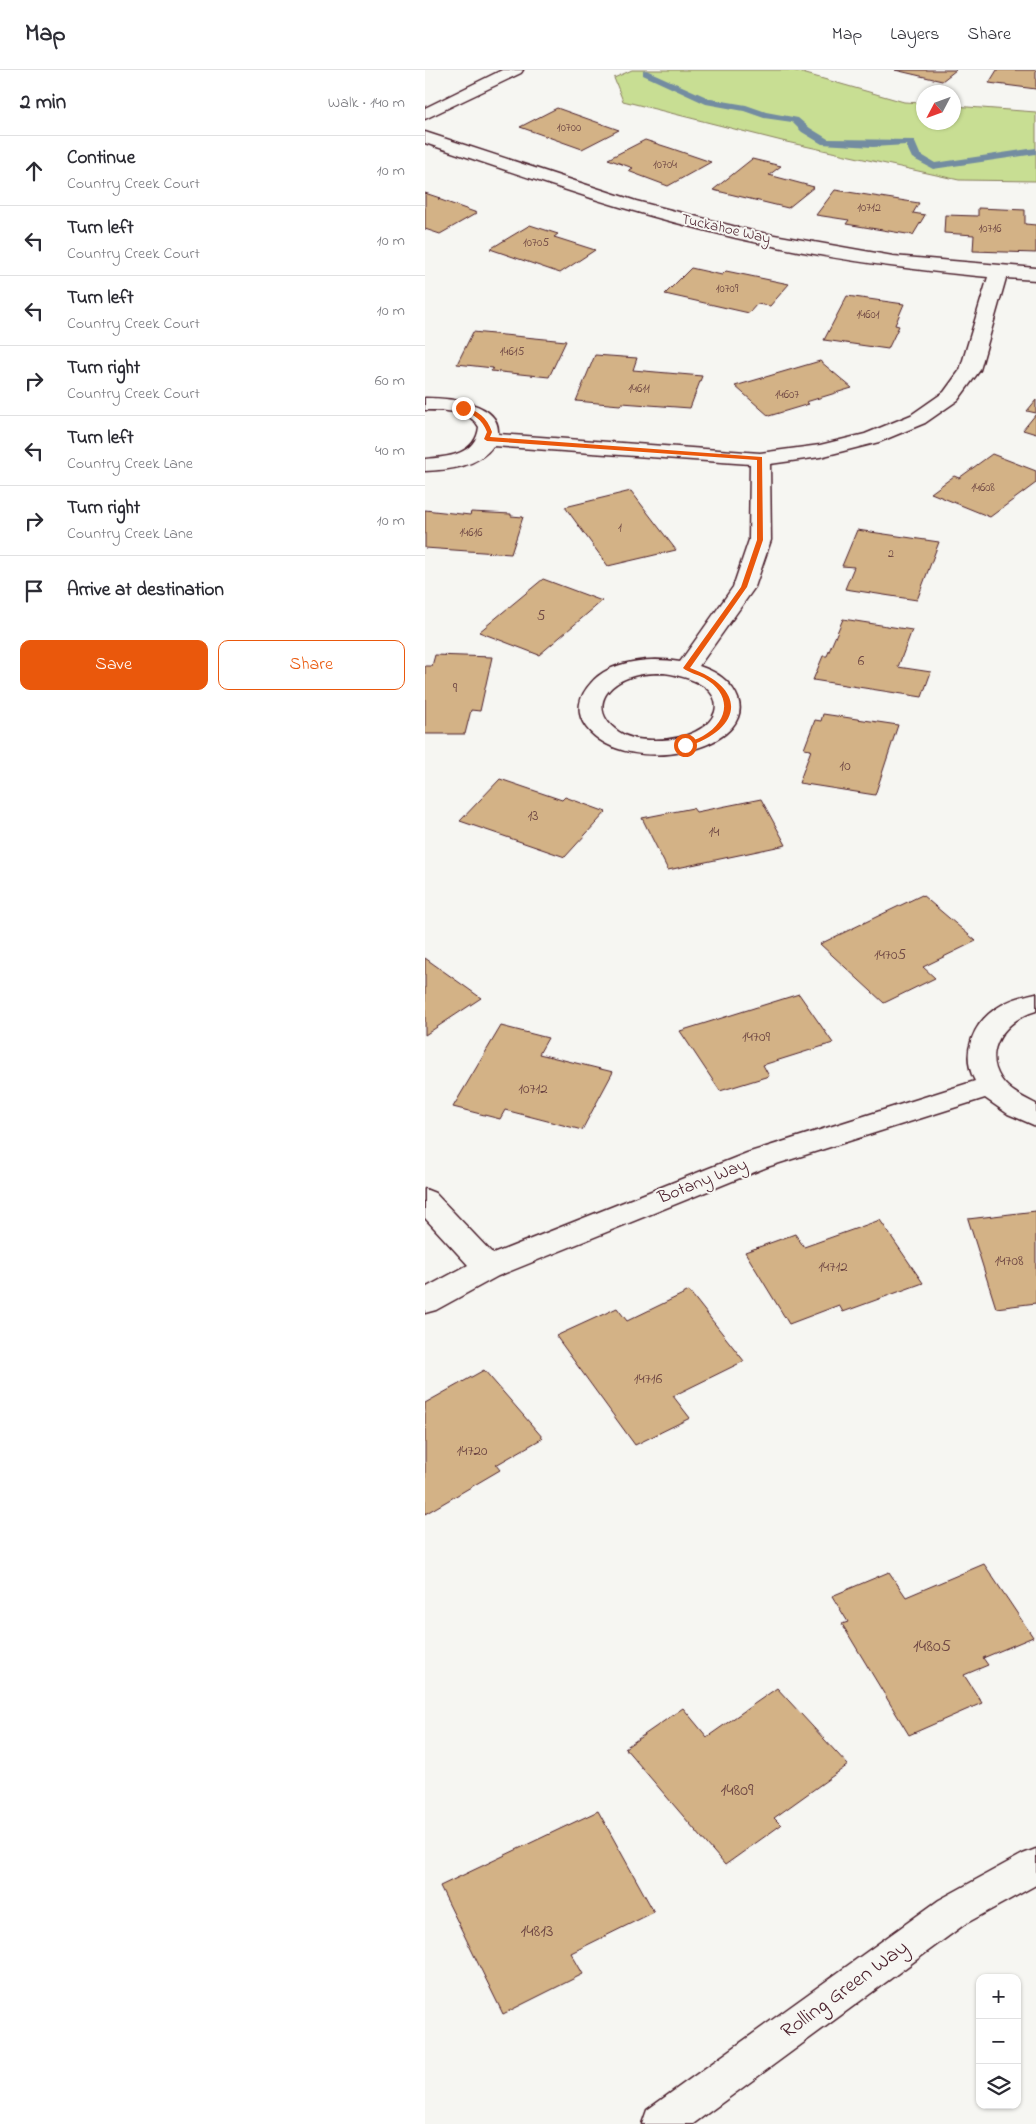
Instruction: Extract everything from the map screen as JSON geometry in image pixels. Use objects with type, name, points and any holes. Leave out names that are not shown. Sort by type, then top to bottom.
[{"type":"street","points":[[425,114],[515,70]]},
{"type":"street","name":"Tuckahoe Way","points":[[425,137],[658,213],[731,232],[879,261],[998,273],[1036,274]]},
{"type":"street","points":[[487,439],[760,459],[820,451],[872,438],[918,419],[951,396],[970,370],[998,273]]},
{"type":"street","points":[[425,404],[446,404],[477,414],[486,422],[489,432],[486,442],[477,451],[461,459],[444,464],[425,465]]},
{"type":"street","points":[[686,668],[744,587],[760,540],[760,459]]},
{"type":"street","points":[[650,666],[686,668],[705,676],[720,686],[727,699],[728,713],[720,726],[706,737],[685,745],[663,749],[639,747],[618,741],[602,731],[592,719],[590,706],[595,692],[605,681],[622,672],[650,666]]},
{"type":"street","points":[[1036,1002],[1006,1013],[989,1028],[981,1046],[981,1066],[991,1086],[1011,1103],[1036,1116]]},
{"type":"street","name":"Botany Way","points":[[425,1302],[488,1268],[757,1160],[991,1086]]},
{"type":"street","points":[[425,1200],[488,1268]]},
{"type":"street","name":"Rolling Green Way","points":[[661,2124],[952,1912],[1036,1866]]},
{"type":"green space","points":[[632,70],[792,70],[904,102],[916,103],[916,130],[961,130],[961,107],[1036,112],[1036,181],[959,180],[782,141],[623,101],[614,78]]},
{"type":"building","points":[[895,70],[956,70],[942,81]]},
{"type":"building","points":[[997,70],[1036,70],[1036,89],[989,83]]},
{"type":"building","points":[[557,108],[619,130],[582,149],[520,127]]},
{"type":"building","points":[[645,140],[711,162],[668,186],[628,171],[633,168],[608,159]]},
{"type":"building","points":[[752,159],[781,166],[769,175],[814,187],[788,208],[713,190]]},
{"type":"building","points":[[835,190],[919,203],[913,213],[925,215],[913,235],[846,224],[849,220],[816,215]]},
{"type":"building","points":[[425,193],[477,213],[440,234],[425,229]]},
{"type":"building","points":[[978,208],[1025,210],[1025,224],[1036,225],[1036,253],[973,251],[974,235],[944,233],[945,215],[978,216]]},
{"type":"building","points":[[530,225],[558,234],[554,237],[595,250],[560,273],[490,249]]},
{"type":"building","points":[[691,268],[722,275],[726,271],[789,284],[770,306],[757,304],[749,313],[665,294]]},
{"type":"building","points":[[847,296],[904,304],[895,325],[899,326],[888,349],[824,340]]},
{"type":"building","points":[[473,332],[566,341],[549,377],[491,371],[493,368],[457,364]]},
{"type":"building","points":[[595,355],[637,358],[633,370],[702,376],[690,408],[576,401]]},
{"type":"building","points":[[820,361],[852,388],[769,416],[735,386]]},
{"type":"building","points":[[1036,400],[1036,413],[1027,411]]},
{"type":"building","points":[[1036,414],[1036,434],[1023,430]]},
{"type":"building","points":[[992,454],[1036,471],[1036,483],[990,517],[931,493],[954,476],[959,478]]},
{"type":"building","points":[[631,491],[676,550],[608,566],[565,507]]},
{"type":"building","points":[[425,510],[470,515],[471,512],[511,514],[511,516],[523,517],[511,554],[425,548]]},
{"type":"building","points":[[857,530],[939,542],[917,600],[845,589],[854,567],[842,566]]},
{"type":"building","points":[[543,579],[602,601],[539,655],[479,632]]},
{"type":"building","points":[[843,619],[912,630],[898,667],[931,672],[922,697],[813,680],[823,656],[827,656]]},
{"type":"building","points":[[435,655],[492,657],[480,711],[471,710],[465,734],[425,734],[425,666],[432,666]]},
{"type":"building","points":[[823,714],[898,725],[875,795],[799,783],[811,750],[804,749],[815,720],[821,721]]},
{"type":"building","points":[[500,779],[562,800],[565,797],[606,812],[565,857],[460,821]]},
{"type":"building","points":[[761,799],[786,845],[668,870],[642,818],[693,808],[696,812]]},
{"type":"building","points":[[922,895],[976,941],[923,967],[935,978],[884,1003],[820,944]]},
{"type":"building","points":[[425,958],[481,998],[425,1035]]},
{"type":"building","points":[[799,994],[833,1043],[763,1065],[769,1076],[720,1091],[680,1031]]},
{"type":"building","points":[[501,1026],[548,1038],[539,1054],[613,1072],[582,1130],[505,1110],[500,1119],[453,1107]]},
{"type":"building","points":[[1036,1211],[1036,1303],[996,1308],[968,1219]]},
{"type":"building","points":[[880,1220],[923,1283],[843,1312],[839,1305],[789,1324],[745,1252],[795,1234],[804,1247]]},
{"type":"building","points":[[689,1291],[744,1361],[673,1396],[690,1418],[635,1445],[556,1336],[617,1308],[627,1321]]},
{"type":"building","points":[[484,1370],[543,1438],[496,1465],[500,1470],[425,1514],[425,1403]]},
{"type":"building","points":[[984,1564],[1033,1637],[983,1658],[988,1665],[964,1675],[982,1703],[909,1735],[842,1624],[848,1622],[832,1596],[889,1572],[906,1597]]},
{"type":"building","points":[[777,1688],[848,1765],[774,1818],[781,1825],[725,1865],[625,1748],[683,1708],[707,1737]]},
{"type":"building","points":[[598,1811],[654,1912],[571,1953],[583,1974],[503,2014],[440,1886]]},
{"type":"waterway","points":[[646,73],[709,102],[746,108],[764,115],[795,120],[806,130],[826,142],[873,144],[910,142],[916,156],[933,166],[1036,151]]},
{"type":"route","points":[[463,408],[477,414],[486,422],[489,432],[487,439],[760,459],[760,540],[744,587],[686,668],[705,676],[720,686],[727,699],[728,713],[720,726],[706,737],[685,745]]}]
